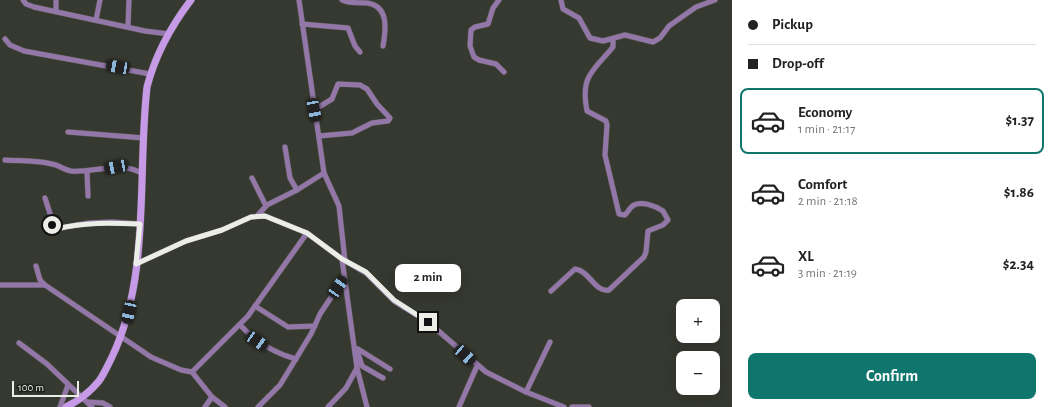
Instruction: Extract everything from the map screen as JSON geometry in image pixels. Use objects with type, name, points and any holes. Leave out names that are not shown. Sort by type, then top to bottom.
[{"type":"main road","points":[[66,407],[85,400],[100,380],[121,338],[131,303],[136,264],[143,174],[144,111],[150,74],[169,34],[191,0]]},
{"type":"street","points":[[23,0],[26,4],[34,7],[169,34]]},
{"type":"street","points":[[56,0],[56,11]]},
{"type":"street","points":[[96,20],[100,0]]},
{"type":"street","points":[[128,27],[129,0]]},
{"type":"street","points":[[299,0],[324,173],[339,206],[344,260],[344,278],[357,368],[367,407]]},
{"type":"street","points":[[342,0],[350,3],[366,3],[381,10],[385,17],[383,46]]},
{"type":"street","points":[[499,0],[493,8],[488,24],[473,28],[471,30],[470,46],[474,58],[496,64],[504,72]]},
{"type":"street","points":[[561,0],[563,9],[579,18],[590,38],[604,41],[625,35],[650,42],[656,42],[669,26],[696,6],[715,0]]},
{"type":"street","points":[[302,24],[348,28],[355,46],[360,52]]},
{"type":"street","points":[[5,39],[10,45],[24,51],[150,74]]},
{"type":"street","points":[[551,291],[575,269],[582,271],[602,289],[609,290],[644,257],[648,232],[662,225],[668,220],[663,211],[652,205],[638,204],[632,206],[625,215],[620,214],[605,155],[607,124],[606,121],[586,111],[587,79],[590,72],[613,47],[613,39]]},
{"type":"street","points":[[314,110],[332,99],[338,84],[360,85],[367,89],[377,104],[390,118],[388,121],[372,123],[352,133],[319,136]]},
{"type":"street","points":[[68,132],[144,138]]},
{"type":"street","points":[[285,147],[290,178],[297,190]]},
{"type":"street","points":[[6,160],[46,163],[70,171],[87,172],[124,166],[130,167],[143,174]]},
{"type":"street","points":[[87,172],[88,196]]},
{"type":"street","points":[[257,216],[266,206],[297,190],[324,173]]},
{"type":"street","points":[[252,178],[266,206]]},
{"type":"street","points":[[45,198],[55,229],[102,222],[140,224]]},
{"type":"street","points":[[136,264],[186,241],[222,230],[257,216],[265,216],[307,233],[344,260],[366,272],[394,300],[428,322],[477,366],[499,380],[564,407]]},
{"type":"street","points":[[192,372],[240,325],[307,233]]},
{"type":"street","points":[[36,266],[40,280],[45,285],[151,357],[181,370],[192,372],[212,396],[225,407]]},
{"type":"street","points":[[258,407],[280,385],[315,326],[320,314],[344,278]]},
{"type":"street","points":[[0,284],[45,285]]},
{"type":"street","points":[[255,306],[288,327],[315,326]]},
{"type":"street","points":[[240,325],[265,347],[296,359]]},
{"type":"street","points":[[353,338],[358,349],[362,366],[383,378]]},
{"type":"street","points":[[19,342],[47,364],[92,407]]},
{"type":"street","points":[[526,392],[550,342]]},
{"type":"street","points":[[358,349],[390,369]]},
{"type":"street","points":[[459,407],[477,366]]},
{"type":"street","points":[[328,407],[346,388],[357,368]]},
{"type":"street","points":[[60,407],[68,385]]},
{"type":"street","points":[[205,407],[212,396]]},
{"type":"street","points":[[85,400],[102,402],[110,407]]},
{"type":"street","points":[[572,407],[589,407]]},
{"type":"route","points":[[52,225],[53,228],[56,229],[79,224],[102,222],[140,224],[136,264],[186,241],[222,230],[251,217],[265,216],[307,233],[331,249],[342,259],[366,272],[394,300],[428,322]]}]
